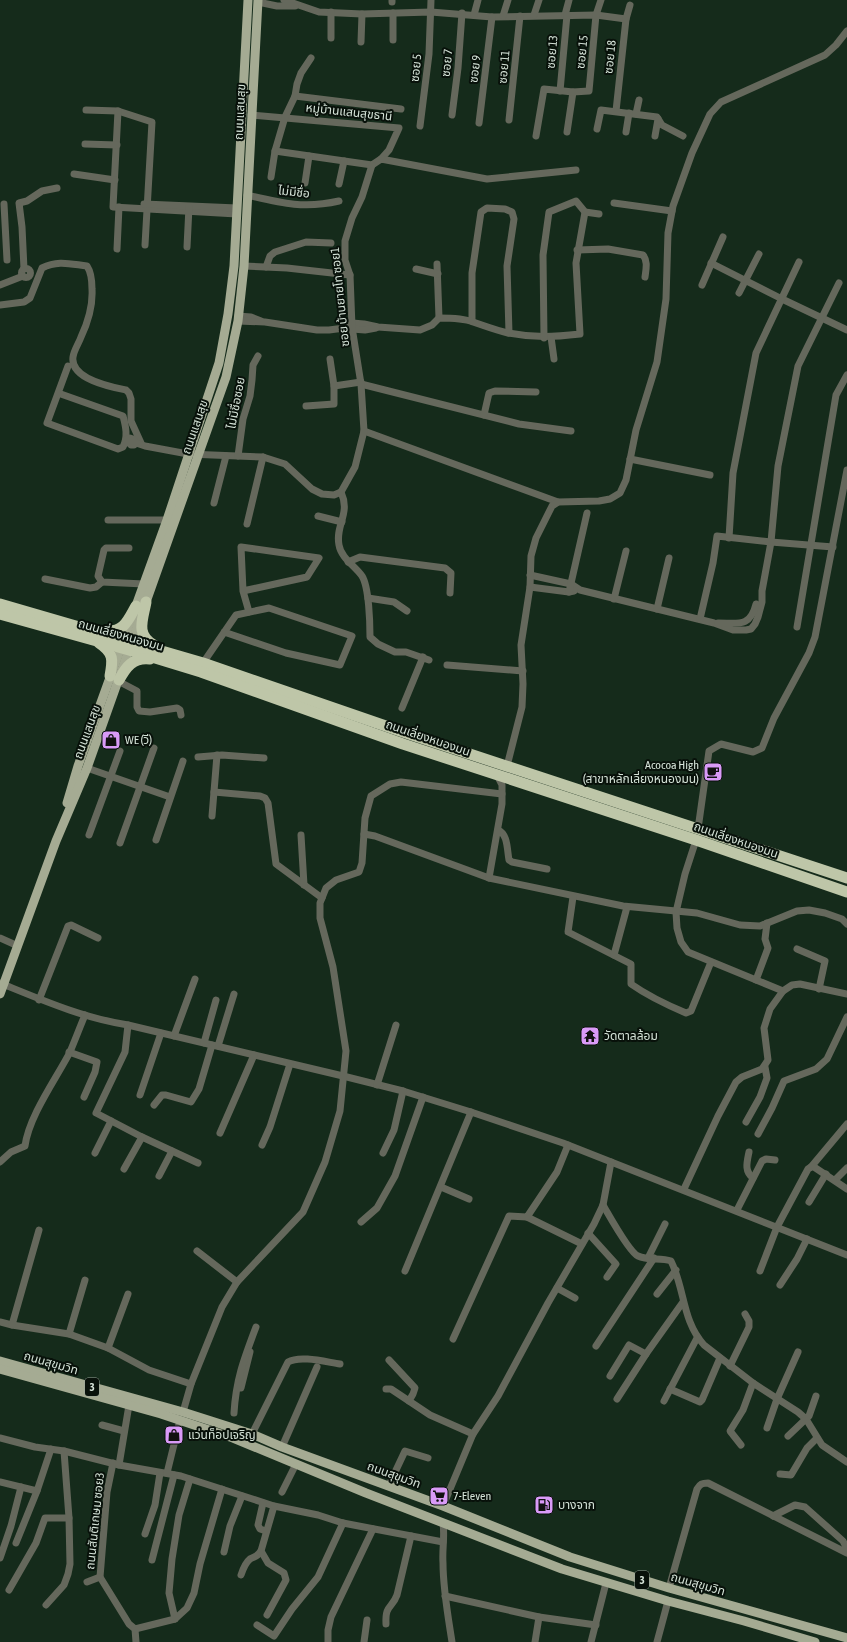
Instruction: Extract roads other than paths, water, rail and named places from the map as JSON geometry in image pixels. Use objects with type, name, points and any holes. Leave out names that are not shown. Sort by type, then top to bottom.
[{"type":"highway","name":"ถนนเลี่ยงหนองมน","points":[[0,604],[94,630],[127,644],[165,656],[202,672],[404,738],[507,766],[847,878]]},
{"type":"highway","points":[[94,630],[111,632],[119,630],[141,604]]},
{"type":"highway","points":[[141,604],[143,635],[149,643],[165,656]]},
{"type":"highway","name":"ถนนเลี่ยงหนองมน","points":[[0,614],[97,641],[127,644]]},
{"type":"highway","points":[[97,641],[106,647],[110,654],[116,679]]},
{"type":"highway","points":[[116,679],[135,660],[165,656]]},
{"type":"highway","name":"ถนนเลี่ยงหนองมน","points":[[165,656],[203,663],[404,738],[497,775],[696,840],[847,892]]},
{"type":"main road","name":"ถนนแสนสุข","points":[[0,994],[2,984],[18,946],[56,841],[87,768],[141,604],[226,378],[238,318],[244,266],[252,105],[255,1]]},
{"type":"main road","name":"ถนนแสนสุข","points":[[141,604],[144,584],[167,520],[219,362],[228,314],[234,266],[242,106],[255,1]]},
{"type":"main road","points":[[242,106],[246,110],[250,109],[252,105]]},
{"type":"main road","points":[[241,123],[246,121],[251,125]]},
{"type":"main road","name":"ถนนแสนสุข","points":[[56,841],[78,766],[116,679]]},
{"type":"main road","name":"ถนนสุขุมวิท","points":[[0,1361],[182,1416],[256,1448],[535,1560],[606,1583],[744,1621],[800,1640],[815,1642]]},
{"type":"main road","name":"ถนนสุขุมวิท","points":[[0,1369],[129,1405],[231,1427],[282,1447],[389,1485],[560,1554],[668,1588],[847,1638]]},
{"type":"main road","points":[[256,1448],[261,1438]]},
{"type":"main road","points":[[443,1506],[443,1523]]},
{"type":"street","points":[[284,0],[319,12],[362,14],[431,12],[462,13],[492,17],[566,15],[626,19]]},
{"type":"street","name":"ซอย 5","points":[[420,126],[429,54],[431,0]]},
{"type":"street","points":[[474,15],[478,0]]},
{"type":"street","points":[[503,16],[508,0]]},
{"type":"street","points":[[534,15],[539,0]]},
{"type":"street","name":"ซอย 13","points":[[560,91],[566,15],[569,0]]},
{"type":"street","name":"ซอย 15","points":[[573,92],[589,91],[596,16],[601,0]]},
{"type":"street","points":[[255,1],[277,6],[299,6]]},
{"type":"street","name":"ซอย 18","points":[[616,111],[626,19],[630,5]]},
{"type":"street","points":[[331,12],[331,38]]},
{"type":"street","points":[[393,13],[393,40]]},
{"type":"street","name":"ซอย 7","points":[[452,115],[458,68],[462,13]]},
{"type":"street","points":[[361,42],[362,14]]},
{"type":"street","name":"ซอย 11","points":[[509,120],[520,16]]},
{"type":"street","name":"ซอย 9","points":[[479,123],[492,17]]},
{"type":"street","points":[[364,431],[558,502],[599,501],[610,499],[620,493],[626,480],[636,430],[658,362],[666,299],[668,232],[672,211],[695,146],[710,114],[721,102],[825,55],[836,45],[847,31]]},
{"type":"street","name":"หมู่บ้านแสนสุขธานี","points":[[271,177],[275,151],[285,117],[295,96],[301,73],[311,58]]},
{"type":"street","points":[[536,136],[544,89],[573,92],[567,132]]},
{"type":"street","points":[[295,96],[401,109]]},
{"type":"street","points":[[626,132],[639,100]]},
{"type":"street","points":[[86,110],[118,111],[152,122],[145,245]]},
{"type":"street","points":[[597,129],[601,110],[616,111],[657,117],[662,125],[683,136]]},
{"type":"street","points":[[117,249],[117,205],[115,180],[118,111]]},
{"type":"street","name":"หมู่บ้านแสนสุขธานี","points":[[251,114],[399,128],[389,150],[381,159]]},
{"type":"street","points":[[654,136],[658,119]]},
{"type":"street","points":[[85,144],[117,145]]},
{"type":"street","points":[[275,151],[372,165],[381,159],[487,179],[576,170]]},
{"type":"street","points":[[305,183],[309,156]]},
{"type":"street","points":[[339,184],[344,161]]},
{"type":"street","name":"ซอย บ้านยายโท ซอย1","points":[[341,492],[355,466],[364,431],[361,383],[352,326],[350,275],[345,260],[345,241],[352,218],[362,198],[372,165]]},
{"type":"street","points":[[74,174],[115,180]]},
{"type":"street","points":[[7,260],[2,204],[26,201],[42,191],[57,188]]},
{"type":"street","name":"ไม่มีชื่อ","points":[[247,196],[307,206],[323,205],[339,201]]},
{"type":"street","points":[[554,359],[548,337],[543,255],[549,212],[576,202],[585,212],[599,214]]},
{"type":"street","points":[[19,203],[25,273]]},
{"type":"street","points":[[614,203],[672,211]]},
{"type":"street","points":[[117,205],[237,211]]},
{"type":"street","points":[[187,246],[189,208]]},
{"type":"street","points":[[472,321],[472,273],[481,212],[487,208],[505,209],[512,212],[514,219],[507,266],[509,333]]},
{"type":"street","points":[[238,318],[251,317],[265,322],[317,330],[329,330],[352,326],[365,330],[378,327],[420,330],[432,325],[439,318],[455,318],[472,321],[486,328],[509,333],[548,337],[580,334],[576,264],[577,250],[585,212]]},
{"type":"street","points":[[702,285],[723,237]]},
{"type":"street","points":[[266,267],[270,256],[275,252],[306,242],[331,243]]},
{"type":"street","points":[[577,250],[608,249],[643,255],[646,258],[645,277]]},
{"type":"street","points":[[739,293],[759,254]]},
{"type":"street","points":[[729,538],[733,473],[756,353],[799,262]]},
{"type":"street","points":[[0,305],[24,302],[30,298],[42,268],[55,263],[87,266],[90,270],[92,299],[87,324],[73,357],[74,364],[78,371],[101,385],[126,390],[129,393],[131,399],[131,421],[139,443],[145,446],[188,454],[263,457],[285,464],[312,489],[322,494],[334,495],[341,492],[345,501],[342,522],[338,534],[339,546],[348,562],[363,577],[368,598],[370,637],[378,644],[395,652],[406,652],[426,659],[402,708]]},
{"type":"street","points":[[711,263],[847,330]]},
{"type":"street","points":[[437,264],[439,318]]},
{"type":"street","points":[[244,266],[350,275]]},
{"type":"street","points":[[416,269],[438,274]]},
{"type":"street","points":[[0,285],[25,273],[38,278]]},
{"type":"street","points":[[530,575],[571,584],[580,590],[700,619],[733,630],[751,629],[758,617],[762,602],[762,591],[771,542],[778,466],[798,366],[839,283]]},
{"type":"street","name":"ไม่มีชื่อซอย","points":[[238,456],[243,419],[250,396],[253,365],[258,356]]},
{"type":"street","points":[[306,406],[334,404],[334,386],[330,358]]},
{"type":"street","points":[[58,393],[123,416],[126,427],[126,440],[123,447],[118,449],[47,423],[58,393],[68,366]]},
{"type":"street","points":[[797,627],[836,395],[847,375]]},
{"type":"street","points":[[334,386],[361,383],[519,424],[571,431]]},
{"type":"street","points":[[484,415],[489,393],[496,391],[536,392]]},
{"type":"street","points":[[126,440],[132,445],[139,443]]},
{"type":"street","points":[[214,503],[226,456]]},
{"type":"street","points":[[247,524],[263,457]]},
{"type":"street","points":[[630,459],[710,475]]},
{"type":"street","points":[[698,828],[709,751],[721,744],[752,752],[762,748],[774,718],[809,652],[815,637],[847,470]]},
{"type":"street","points":[[507,766],[522,706],[523,671],[521,645],[530,587],[531,556],[536,538],[552,506],[558,502]]},
{"type":"street","points":[[569,592],[587,512]]},
{"type":"street","points":[[318,516],[342,522]]},
{"type":"street","points":[[108,520],[167,520]]},
{"type":"street","points":[[700,619],[713,563],[716,536],[833,547]]},
{"type":"street","points":[[102,582],[98,576],[104,550],[106,548],[129,548]]},
{"type":"street","points":[[243,591],[307,576],[319,558],[241,548],[243,591],[249,612]]},
{"type":"street","points":[[614,599],[626,551]]},
{"type":"street","points":[[348,562],[360,557],[445,568],[451,574],[450,594]]},
{"type":"street","points":[[657,608],[669,558]]},
{"type":"street","points":[[45,579],[90,588],[96,587],[102,582],[144,584]]},
{"type":"street","points":[[530,587],[569,592],[580,590]]},
{"type":"street","points":[[368,598],[394,602],[407,611]]},
{"type":"street","points":[[203,663],[224,632],[236,615],[269,608],[352,636],[340,666],[286,653],[224,632]]},
{"type":"street","points":[[447,665],[523,671]]},
{"type":"street","points":[[116,679],[137,691],[137,707],[139,711],[150,712],[177,708],[180,710],[181,715]]},
{"type":"street","points":[[120,843],[154,748]]},
{"type":"street","points":[[89,835],[120,751]]},
{"type":"street","points":[[198,757],[217,755],[264,758]]},
{"type":"street","points":[[212,816],[217,755]]},
{"type":"street","points":[[156,840],[183,761]]},
{"type":"street","points":[[87,768],[170,797]]},
{"type":"street","points":[[489,878],[502,804],[502,785],[497,775]]},
{"type":"street","points":[[152,1560],[167,1474],[182,1416],[191,1384],[222,1307],[237,1282],[303,1212],[325,1162],[340,1111],[346,1051],[333,967],[320,918],[322,898],[326,888],[336,880],[359,872],[362,863],[365,818],[371,796],[390,784],[401,782],[502,794]]},
{"type":"street","points":[[214,792],[260,796],[265,798],[268,802],[275,862],[322,898]]},
{"type":"street","points":[[498,830],[502,831],[504,836],[509,860],[512,862],[546,869]]},
{"type":"street","points":[[364,834],[375,836],[489,878],[573,897],[627,907],[697,913],[740,925],[760,926],[797,911],[809,910],[825,913],[842,919],[847,924]]},
{"type":"street","points":[[301,835],[304,885]]},
{"type":"street","points":[[696,840],[685,874],[676,912],[677,928],[681,942],[688,952],[783,990]]},
{"type":"street","points":[[573,897],[568,932],[631,964],[631,984],[658,1000],[686,1013],[691,1011],[711,962]]},
{"type":"street","points":[[614,955],[627,907]]},
{"type":"street","points":[[756,980],[768,948],[765,939],[767,923]]},
{"type":"street","points":[[39,1000],[68,926],[71,925],[98,938]]},
{"type":"street","points":[[0,938],[18,946]]},
{"type":"street","points":[[797,949],[825,961],[819,989]]},
{"type":"street","points":[[174,1036],[195,979]]},
{"type":"street","points":[[2,984],[39,1000],[109,1022],[128,1025],[343,1076],[403,1091],[471,1112],[568,1144],[847,1255]]},
{"type":"street","points":[[746,1122],[760,1097],[768,1078],[765,1067],[768,1060],[764,1028],[770,1009],[783,990],[792,985],[800,984],[847,994]]},
{"type":"street","points":[[154,1105],[162,1095],[191,1102],[199,1089],[234,994]]},
{"type":"street","points":[[204,1043],[216,1000]]},
{"type":"street","points":[[0,1162],[11,1152],[25,1146],[30,1128],[57,1073],[70,1052],[85,1015]]},
{"type":"street","points":[[758,1134],[784,1081],[816,1069],[827,1059],[847,1017]]},
{"type":"street","points":[[128,1025],[125,1052],[96,1112],[142,1137],[198,1163]]},
{"type":"street","points":[[376,1085],[396,1026]]},
{"type":"street","points":[[140,1095],[161,1033]]},
{"type":"street","points":[[70,1052],[97,1062],[95,1072],[84,1097]]},
{"type":"street","points":[[220,1133],[254,1055]]},
{"type":"street","points":[[262,1145],[270,1127],[290,1064]]},
{"type":"street","points":[[684,1189],[718,1116],[736,1082],[742,1077],[765,1067]]},
{"type":"street","points":[[382,1152],[394,1130],[403,1091]]},
{"type":"street","points":[[361,1222],[377,1208],[395,1176],[423,1097]]},
{"type":"street","points":[[406,1271],[471,1112]]},
{"type":"street","points":[[95,1153],[111,1121]]},
{"type":"street","points":[[760,1271],[777,1227],[808,1169],[847,1124]]},
{"type":"street","points":[[124,1169],[142,1137]]},
{"type":"street","points":[[527,1217],[557,1172],[568,1144]]},
{"type":"street","points":[[159,1176],[172,1151]]},
{"type":"street","points":[[749,1152],[746,1165],[748,1174],[753,1178]]},
{"type":"street","points":[[737,1210],[762,1161],[766,1159],[775,1160]]},
{"type":"street","points":[[443,1506],[473,1434],[498,1396],[603,1205],[611,1162]]},
{"type":"street","points":[[811,1167],[826,1174],[847,1189]]},
{"type":"street","points":[[834,1180],[847,1168]]},
{"type":"street","points":[[809,1202],[826,1174]]},
{"type":"street","points":[[441,1187],[469,1199]]},
{"type":"street","points":[[603,1205],[633,1252],[638,1256],[665,1258],[671,1261],[676,1270],[689,1323],[697,1338],[730,1366],[798,1412],[806,1419],[822,1444],[847,1462]]},
{"type":"street","points":[[453,1338],[509,1216],[527,1217],[582,1244]]},
{"type":"street","points":[[596,1346],[651,1258],[665,1224]]},
{"type":"street","points":[[12,1325],[39,1230]]},
{"type":"street","points":[[588,1234],[616,1264],[607,1278]]},
{"type":"street","points":[[780,1285],[797,1259],[806,1239]]},
{"type":"street","points":[[197,1251],[237,1282]]},
{"type":"street","points":[[657,1294],[676,1270]]},
{"type":"street","points":[[69,1334],[85,1280]]},
{"type":"street","points":[[557,1288],[575,1298]]},
{"type":"street","points":[[108,1348],[128,1294]]},
{"type":"street","points":[[617,1399],[646,1354],[683,1302]]},
{"type":"street","points":[[730,1366],[750,1327],[749,1321],[745,1314]]},
{"type":"street","points":[[0,1322],[69,1334],[108,1348],[149,1370],[191,1384]]},
{"type":"street","points":[[234,1414],[235,1393],[240,1367],[256,1327]]},
{"type":"street","points":[[664,1400],[697,1338]]},
{"type":"street","points":[[610,1376],[628,1345],[646,1354]]},
{"type":"street","points":[[231,1427],[250,1352]]},
{"type":"street","points":[[767,1428],[777,1399],[798,1352]]},
{"type":"street","points":[[670,1389],[700,1402],[720,1358]]},
{"type":"street","points":[[252,1434],[288,1362],[301,1359],[340,1364]]},
{"type":"street","points":[[389,1360],[415,1388],[409,1402]]},
{"type":"street","points":[[282,1447],[317,1367]]},
{"type":"street","points":[[741,1445],[730,1431],[743,1410],[754,1383]]},
{"type":"street","points":[[386,1389],[391,1389],[430,1415],[473,1434]]},
{"type":"street","points":[[788,1436],[809,1416],[816,1396]]},
{"type":"street","name":"ถนนสันติเกษม ซอย3","points":[[129,1405],[116,1464],[107,1492],[100,1577],[129,1624],[135,1629]]},
{"type":"street","points":[[102,1425],[124,1432]]},
{"type":"street","points":[[0,1438],[35,1447],[64,1451],[116,1464],[190,1479],[274,1506],[318,1515],[343,1523],[443,1542]]},
{"type":"street","points":[[780,1474],[790,1475],[807,1448],[817,1438]]},
{"type":"street","points":[[16,1543],[37,1491],[51,1449]]},
{"type":"street","points":[[46,1605],[64,1585],[70,1564],[69,1518],[64,1451]]},
{"type":"street","points":[[389,1485],[405,1451],[428,1458]]},
{"type":"street","points":[[282,1492],[296,1464]]},
{"type":"street","points":[[145,1534],[167,1474]]},
{"type":"street","points":[[175,1619],[169,1593],[172,1559],[179,1515],[190,1479]]},
{"type":"street","points":[[0,1482],[37,1491]]},
{"type":"street","points":[[668,1588],[696,1489],[700,1484],[708,1483],[847,1553]]},
{"type":"street","points":[[0,1558],[12,1526],[21,1487]]},
{"type":"street","points":[[136,1642],[135,1629],[175,1619],[187,1608],[194,1593],[200,1564],[222,1489]]},
{"type":"street","points":[[224,1552],[230,1526],[242,1496]]},
{"type":"street","points":[[263,1502],[258,1525],[266,1531]]},
{"type":"street","points":[[773,1516],[795,1505],[805,1507],[843,1541],[847,1549]]},
{"type":"street","points":[[241,1575],[245,1564],[249,1560],[257,1557],[261,1551],[274,1506]]},
{"type":"street","points":[[9,1590],[36,1543],[45,1518],[69,1518]]},
{"type":"street","points":[[257,1625],[274,1636],[292,1609],[318,1577],[343,1523]]},
{"type":"street","points":[[443,1523],[445,1596],[452,1642]]},
{"type":"street","points":[[328,1642],[328,1630],[331,1618],[373,1529]]},
{"type":"street","points":[[386,1624],[386,1611],[395,1600],[397,1594],[411,1536]]},
{"type":"street","points":[[261,1551],[268,1563],[278,1568],[285,1576],[286,1580],[267,1615]]},
{"type":"street","points":[[87,1582],[100,1577]]},
{"type":"street","points":[[591,1642],[606,1583]]},
{"type":"street","points":[[445,1596],[596,1626]]},
{"type":"street","points":[[657,1642],[668,1601]]},
{"type":"street","points":[[535,1642],[540,1616]]},
{"type":"street","points":[[364,1642],[367,1620]]},
{"type":"place","name":"WE (วี)","points":[[111,740]]},
{"type":"place","name":"Acocoa High (สาขาหลักเลี่ยงหนองมน)","points":[[713,772]]},
{"type":"place","name":"วัดตาลล้อม","points":[[590,1036]]},
{"type":"place","name":"แว่นท็อปเจริญ","points":[[174,1435]]},
{"type":"place","name":"7-Eleven","points":[[439,1496]]},
{"type":"place","name":"บางจาก","points":[[544,1505]]}]
